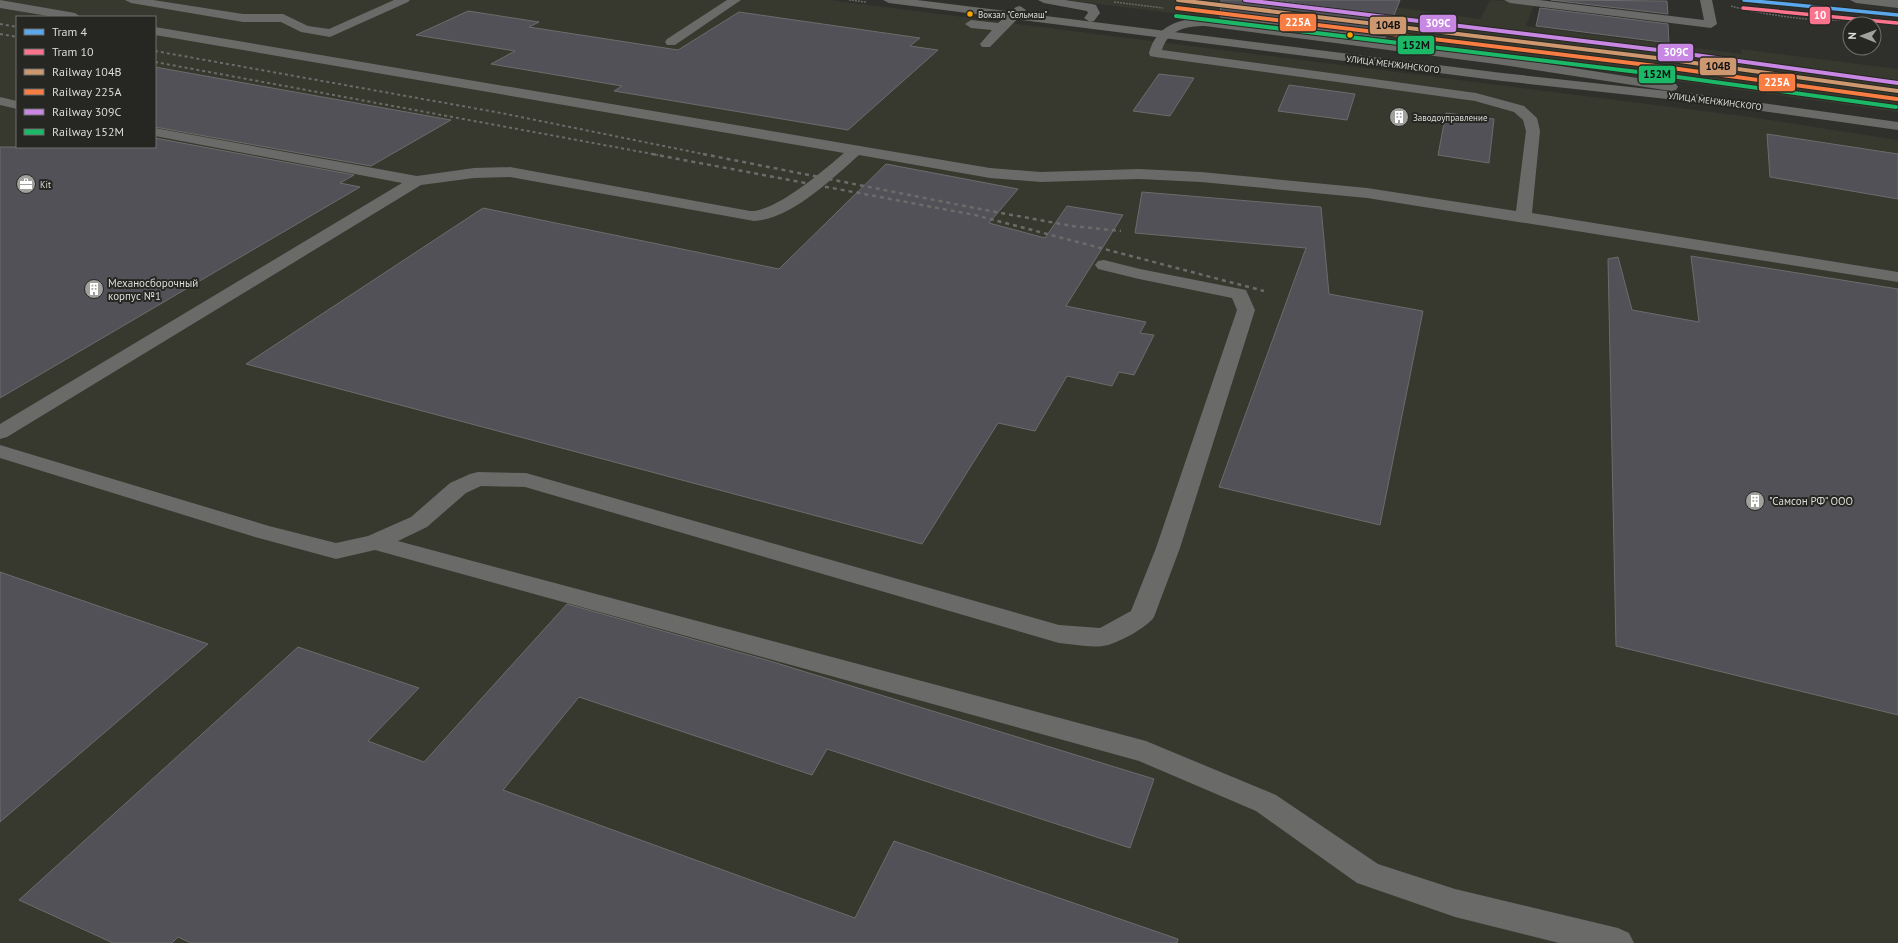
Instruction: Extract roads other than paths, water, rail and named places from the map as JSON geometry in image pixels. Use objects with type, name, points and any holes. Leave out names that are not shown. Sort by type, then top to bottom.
[{"type":"main road","name":"УЛИЦА МЕНЖИНСКОГО","points":[[889,0],[1017,13],[1494,76],[1704,99],[1898,126]]},
{"type":"main road","name":"УЛИЦА МЕНЖИНСКОГО","points":[[943,0],[1017,13],[1090,18],[1168,32]]},
{"type":"main road","points":[[1856,0],[1898,4]]},
{"type":"main road","name":"УЛИЦА МЕНЖИНСКОГО","points":[[1671,87],[1898,118]]},
{"type":"lane","points":[[131,0],[243,18],[282,18],[305,29],[330,33],[404,0]]},
{"type":"lane","points":[[671,42],[735,0]]},
{"type":"lane","points":[[1044,0],[1092,8],[1094,13],[1090,18]]},
{"type":"lane","points":[[1510,0],[1711,24],[1706,0]]},
{"type":"lane","points":[[0,4],[69,16]]},
{"type":"lane","points":[[986,44],[1001,27],[1017,13]]},
{"type":"lane","points":[[1523,217],[1533,131],[1530,118],[1519,109],[1476,97],[1155,53],[1157,45],[1168,32],[1180,24],[1189,22],[1205,22],[1502,60],[1671,87]]},
{"type":"lane","points":[[971,24],[1001,27]]},
{"type":"lane","points":[[156,30],[990,173],[1041,177],[1139,174],[1201,177],[1367,193],[1898,277]]},
{"type":"lane","points":[[0,101],[16,105]]},
{"type":"lane","points":[[156,132],[389,177],[417,181],[474,173],[510,172],[729,213],[756,216],[774,212],[822,178],[856,150]]},
{"type":"lane","points":[[0,433],[417,181]]},
{"type":"lane","points":[[0,451],[263,532],[336,551],[375,542],[419,522],[458,488],[478,479],[526,480],[1059,634],[1103,637],[1141,617],[1168,548],[1246,310],[1240,294],[1139,274],[1104,265]]},
{"type":"lane","points":[[375,542],[1146,752],[1266,803],[1368,874],[1455,903],[1618,943]]},
{"type":"railway","points":[[1268,0],[1898,82]]},
{"type":"railway","points":[[0,24],[16,27]]},
{"type":"railway","points":[[0,34],[16,37]]},
{"type":"railway","points":[[156,51],[501,113],[706,155]]},
{"type":"railway","points":[[156,62],[658,155]]},
{"type":"railway","points":[[652,154],[975,215],[1264,291]]},
{"type":"railway","points":[[706,155],[985,210],[1072,226],[1121,231]]},
{"type":"tram line","name":"4","points":[[1744,0],[1898,15]]},
{"type":"tram line","name":"10","points":[[1743,8],[1897,23]]},
{"type":"rail line","name":"104В","points":[[1178,0],[1665,59],[1898,91]]},
{"type":"rail line","name":"309С","points":[[1245,0],[1666,51],[1898,83]]},
{"type":"rail line","name":"225А","points":[[1177,8],[1664,67],[1897,99]]},
{"type":"rail line","name":"152М","points":[[1176,16],[1663,75],[1896,107]]},
{"type":"place","name":"Вокзал \"Сельмаш\"","points":[[970,14]]},
{"type":"place","name":"Заводоуправление","points":[[1399,117]]},
{"type":"place","name":"Kit","points":[[26,184]]},
{"type":"place","name":"Механосборочный корпус №1","points":[[94,289]]},
{"type":"place","name":"\"Самсон РФ\" ООО","points":[[1755,501]]}]
